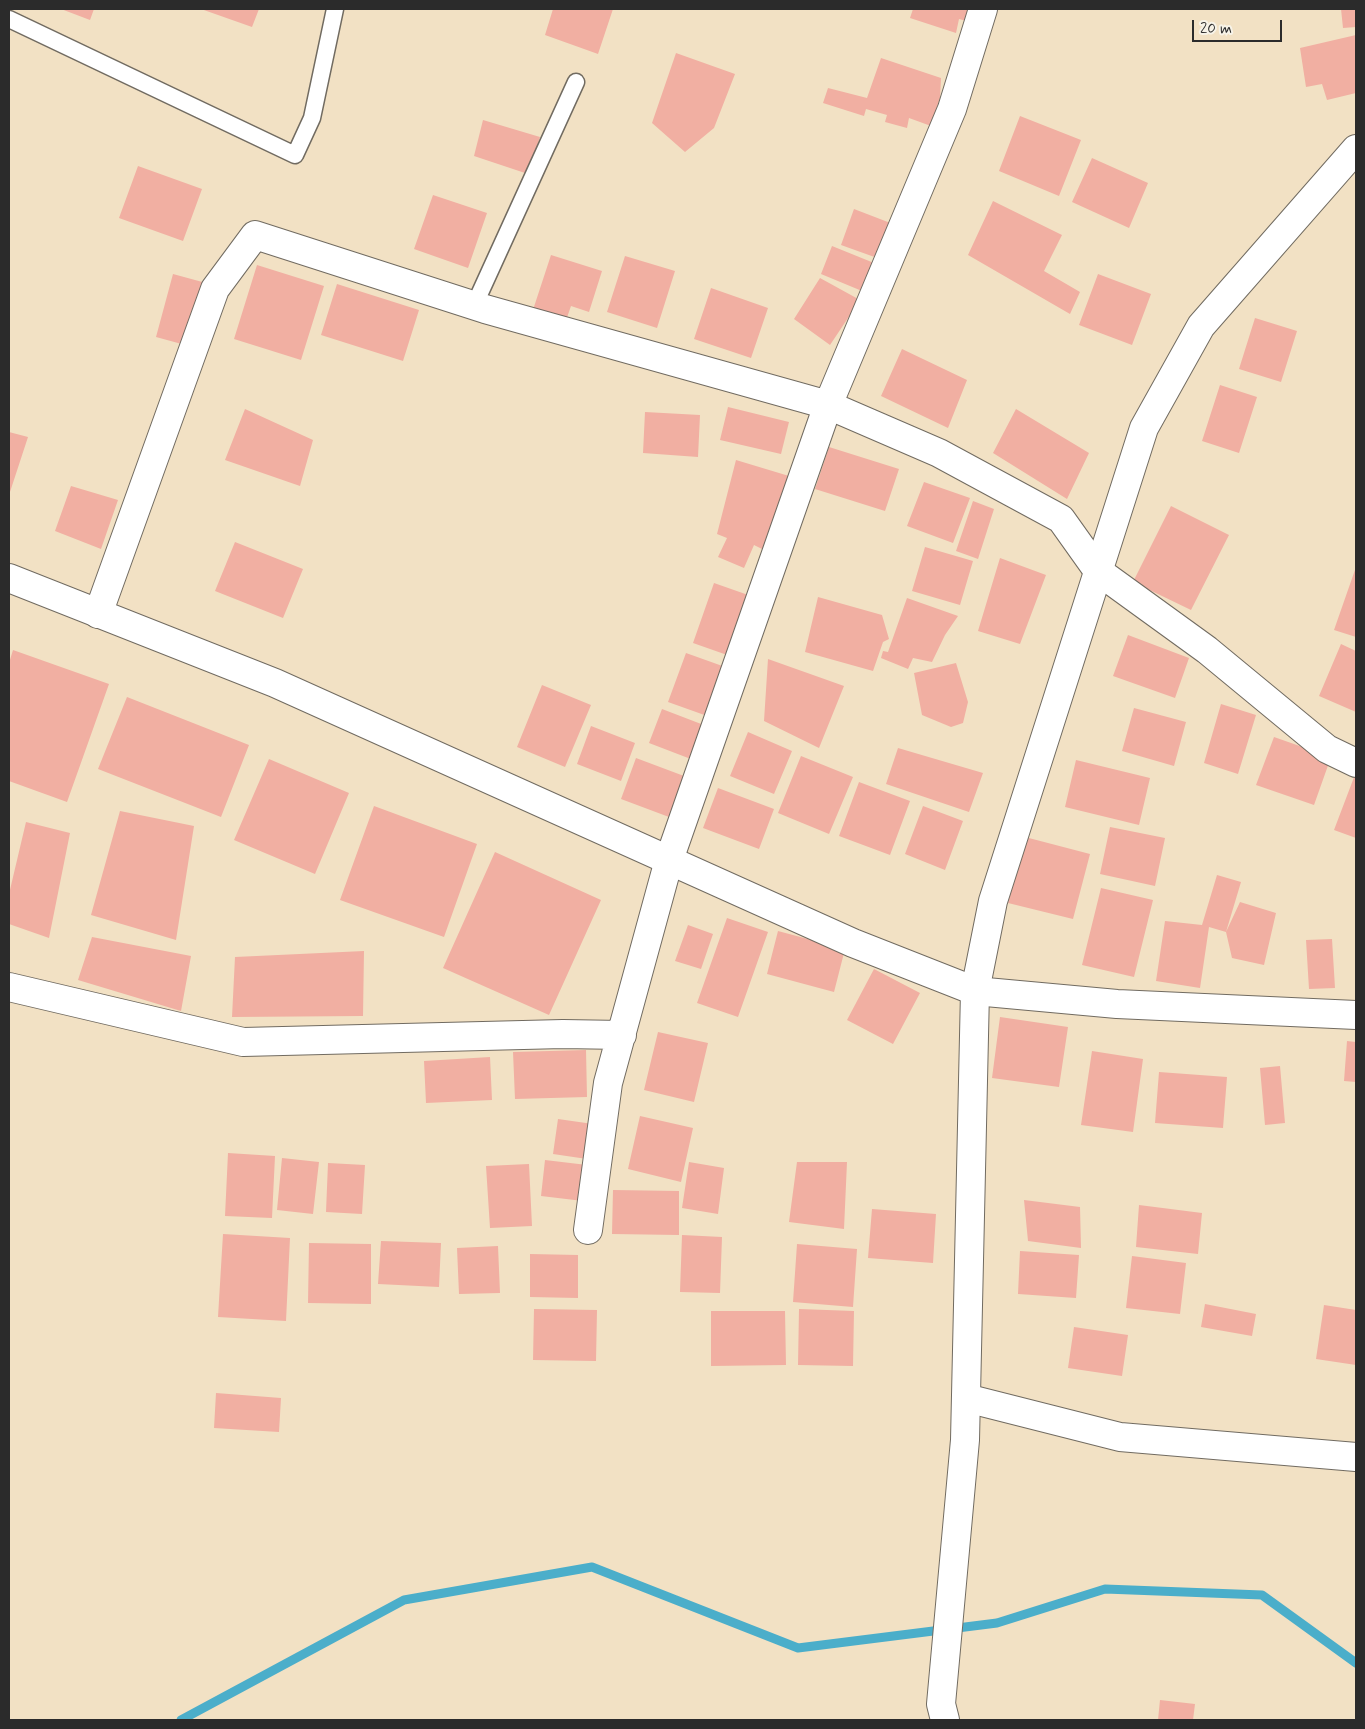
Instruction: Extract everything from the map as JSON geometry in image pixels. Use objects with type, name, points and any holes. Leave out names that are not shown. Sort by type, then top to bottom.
[{"type":"street","points":[[588,1230],[608,1083],[669,860],[828,406],[952,110],[983,9]]},
{"type":"street","points":[[943,1712],[965,1440],[975,991],[993,901],[1144,428],[1201,326],[1356,149]]},
{"type":"street","points":[[98,614],[215,289],[255,234],[474,306],[828,406],[939,453],[1061,519],[1098,572],[1207,650],[1328,749],[1356,764]]},
{"type":"street","points":[[9,578],[275,683],[853,943],[975,991],[1116,1004],[1356,1015]]},
{"type":"street","points":[[9,987],[243,1042],[563,1034],[622,1035]]},
{"type":"street","points":[[966,1398],[1120,1437],[1356,1457]]},
{"type":"lane","points":[[9,19],[296,155],[312,118],[335,9]]},
{"type":"lane","points":[[474,306],[576,82]]},
{"type":"building","points":[[61,9],[94,9],[90,20]]},
{"type":"building","points":[[201,9],[259,9],[252,27]]},
{"type":"building","points":[[553,9],[613,9],[598,54],[545,35]]},
{"type":"building","points":[[913,9],[975,9],[971,22],[959,19],[956,33],[910,18]]},
{"type":"building","points":[[1341,9],[1356,9],[1356,27],[1343,28]]},
{"type":"building","points":[[1356,35],[1356,93],[1327,100],[1322,84],[1306,87],[1300,48]]},
{"type":"building","points":[[676,53],[735,74],[714,128],[685,152],[652,123]]},
{"type":"building","points":[[881,58],[941,78],[940,98],[931,126],[909,118],[907,128],[885,122],[887,115],[866,109],[864,116],[823,103],[828,88],[867,98]]},
{"type":"building","points":[[1020,116],[1081,140],[1059,196],[999,171]]},
{"type":"building","points":[[483,120],[540,137],[528,174],[474,156]]},
{"type":"building","points":[[1092,158],[1148,183],[1129,228],[1072,202]]},
{"type":"building","points":[[138,166],[202,189],[183,241],[119,218]]},
{"type":"building","points":[[433,195],[487,213],[468,268],[414,249]]},
{"type":"building","points":[[993,201],[1062,235],[1044,271],[1080,292],[1070,314],[968,255]]},
{"type":"building","points":[[854,209],[893,224],[880,259],[841,245]]},
{"type":"building","points":[[832,246],[874,263],[862,291],[821,274]]},
{"type":"building","points":[[551,255],[602,271],[589,312],[571,306],[563,329],[530,319]]},
{"type":"building","points":[[625,256],[675,271],[657,328],[607,312]]},
{"type":"building","points":[[257,265],[324,286],[301,360],[234,339]]},
{"type":"building","points":[[173,274],[206,283],[189,346],[156,337]]},
{"type":"building","points":[[1098,274],[1151,294],[1132,345],[1079,325]]},
{"type":"building","points":[[820,278],[860,300],[830,345],[794,319]]},
{"type":"building","points":[[337,284],[419,310],[403,361],[321,335]]},
{"type":"building","points":[[711,288],[768,308],[751,358],[694,339]]},
{"type":"building","points":[[1255,318],[1297,331],[1281,382],[1239,369]]},
{"type":"building","points":[[902,349],[967,380],[948,428],[881,396]]},
{"type":"building","points":[[1220,385],[1257,397],[1239,453],[1202,441]]},
{"type":"building","points":[[728,407],[789,422],[781,454],[720,440]]},
{"type":"building","points":[[245,409],[313,440],[300,486],[225,460]]},
{"type":"building","points":[[1016,409],[1089,453],[1067,499],[993,453]]},
{"type":"building","points":[[645,412],[700,415],[698,457],[643,453]]},
{"type":"building","points":[[9,432],[28,437],[9,495]]},
{"type":"building","points":[[829,447],[899,469],[885,511],[815,489]]},
{"type":"building","points":[[736,460],[789,476],[766,551],[754,545],[744,568],[718,557],[727,538],[717,534]]},
{"type":"building","points":[[924,482],[970,498],[953,543],[907,526]]},
{"type":"building","points":[[71,486],[118,500],[101,549],[55,531]]},
{"type":"building","points":[[973,501],[994,509],[978,559],[956,551]]},
{"type":"building","points":[[1171,506],[1229,535],[1191,610],[1133,582]]},
{"type":"building","points":[[235,542],[303,569],[283,618],[215,591]]},
{"type":"building","points":[[925,547],[973,561],[960,605],[912,591]]},
{"type":"building","points":[[1000,558],[1046,575],[1020,644],[978,631]]},
{"type":"building","points":[[1356,567],[1356,637],[1334,630]]},
{"type":"building","points":[[714,583],[751,596],[730,656],[693,643]]},
{"type":"building","points":[[818,597],[882,615],[889,639],[883,642],[873,671],[805,652]]},
{"type":"building","points":[[907,598],[958,616],[945,635],[932,662],[913,658],[908,669],[881,658],[883,651],[888,652]]},
{"type":"building","points":[[1128,635],[1189,658],[1175,698],[1113,676]]},
{"type":"building","points":[[1341,644],[1356,651],[1356,712],[1319,696]]},
{"type":"building","points":[[13,650],[109,684],[67,802],[9,781],[9,663]]},
{"type":"building","points":[[686,653],[728,668],[710,717],[668,702]]},
{"type":"building","points":[[768,659],[844,686],[819,748],[764,721]]},
{"type":"building","points":[[956,663],[968,702],[963,723],[951,727],[922,715],[914,673]]},
{"type":"building","points":[[542,685],[591,705],[565,767],[517,747]]},
{"type":"building","points":[[127,697],[249,745],[221,817],[98,769]]},
{"type":"building","points":[[1221,704],[1256,715],[1238,774],[1204,763]]},
{"type":"building","points":[[1134,708],[1186,722],[1174,766],[1122,751]]},
{"type":"building","points":[[662,709],[709,727],[696,761],[649,743]]},
{"type":"building","points":[[591,726],[635,743],[621,781],[577,764]]},
{"type":"building","points":[[748,732],[792,751],[774,794],[730,776]]},
{"type":"building","points":[[1274,737],[1331,757],[1314,805],[1256,785]]},
{"type":"building","points":[[898,748],[983,773],[969,812],[886,784]]},
{"type":"building","points":[[801,756],[853,777],[829,834],[778,813]]},
{"type":"building","points":[[636,758],[684,776],[669,817],[621,799]]},
{"type":"building","points":[[269,759],[349,793],[315,874],[234,840]]},
{"type":"building","points":[[1076,760],[1150,778],[1139,825],[1065,807]]},
{"type":"building","points":[[1356,772],[1356,838],[1334,830]]},
{"type":"building","points":[[859,782],[910,801],[890,855],[839,836]]},
{"type":"building","points":[[718,788],[774,809],[759,849],[703,828]]},
{"type":"building","points":[[374,806],[477,844],[444,937],[340,900]]},
{"type":"building","points":[[923,806],[963,821],[945,870],[905,854]]},
{"type":"building","points":[[120,811],[194,826],[176,940],[91,915]]},
{"type":"building","points":[[26,822],[70,833],[49,938],[9,924],[9,894]]},
{"type":"building","points":[[1110,827],[1165,838],[1155,886],[1100,874]]},
{"type":"building","points":[[1025,837],[1090,854],[1073,919],[1008,903]]},
{"type":"building","points":[[495,852],[601,900],[549,1015],[443,968]]},
{"type":"building","points":[[1217,875],[1241,882],[1226,932],[1209,927],[1200,988],[1156,981],[1165,921],[1202,925]]},
{"type":"building","points":[[1101,888],[1153,900],[1134,977],[1082,965]]},
{"type":"building","points":[[1240,902],[1276,913],[1264,965],[1232,958],[1226,932]]},
{"type":"building","points":[[727,918],[768,932],[738,1017],[697,1003]]},
{"type":"building","points":[[688,925],[713,934],[701,969],[675,961]]},
{"type":"building","points":[[778,931],[845,949],[834,992],[767,974]]},
{"type":"building","points":[[92,937],[191,956],[181,1011],[78,980]]},
{"type":"building","points":[[1332,939],[1335,988],[1309,989],[1306,940]]},
{"type":"building","points":[[364,951],[363,1016],[232,1017],[235,957]]},
{"type":"building","points":[[874,969],[920,993],[893,1044],[847,1020]]},
{"type":"building","points":[[1000,1017],[1068,1027],[1059,1087],[992,1078]]},
{"type":"building","points":[[658,1032],[708,1043],[694,1102],[644,1090]]},
{"type":"building","points":[[1347,1041],[1356,1042],[1356,1082],[1344,1081]]},
{"type":"building","points":[[586,1050],[587,1097],[515,1099],[513,1052]]},
{"type":"building","points":[[1092,1051],[1143,1059],[1133,1132],[1081,1125]]},
{"type":"building","points":[[490,1057],[492,1100],[426,1103],[424,1061]]},
{"type":"building","points":[[1280,1066],[1285,1123],[1265,1125],[1260,1068]]},
{"type":"building","points":[[1159,1072],[1227,1077],[1223,1128],[1155,1123]]},
{"type":"building","points":[[640,1116],[693,1128],[681,1182],[628,1169]]},
{"type":"building","points":[[558,1119],[593,1124],[587,1159],[553,1154]]},
{"type":"building","points":[[228,1153],[275,1156],[272,1218],[225,1216]]},
{"type":"building","points":[[282,1158],[319,1162],[313,1214],[277,1210]]},
{"type":"building","points":[[545,1160],[587,1165],[583,1201],[541,1196]]},
{"type":"building","points":[[689,1162],[724,1168],[718,1214],[682,1208]]},
{"type":"building","points":[[797,1162],[847,1162],[844,1229],[789,1222]]},
{"type":"building","points":[[328,1163],[365,1165],[362,1214],[326,1212]]},
{"type":"building","points":[[529,1164],[532,1226],[490,1228],[486,1166]]},
{"type":"building","points":[[613,1190],[679,1191],[679,1235],[612,1234]]},
{"type":"building","points":[[1024,1200],[1080,1207],[1081,1248],[1028,1241]]},
{"type":"building","points":[[1139,1205],[1202,1213],[1198,1254],[1136,1247]]},
{"type":"building","points":[[872,1209],[936,1214],[933,1263],[868,1258]]},
{"type":"building","points":[[223,1234],[290,1238],[286,1321],[218,1317]]},
{"type":"building","points":[[682,1235],[722,1237],[720,1293],[680,1292]]},
{"type":"building","points":[[381,1241],[441,1243],[439,1287],[378,1284]]},
{"type":"building","points":[[309,1243],[371,1244],[371,1304],[308,1303]]},
{"type":"building","points":[[797,1244],[857,1249],[853,1307],[793,1302]]},
{"type":"building","points":[[498,1246],[500,1293],[459,1294],[457,1248]]},
{"type":"building","points":[[1020,1251],[1079,1255],[1076,1298],[1018,1294]]},
{"type":"building","points":[[530,1254],[578,1255],[578,1298],[530,1297]]},
{"type":"building","points":[[1132,1256],[1186,1263],[1180,1314],[1126,1308]]},
{"type":"building","points":[[1205,1304],[1256,1314],[1252,1336],[1201,1327]]},
{"type":"building","points":[[1324,1305],[1356,1310],[1356,1365],[1316,1359]]},
{"type":"building","points":[[534,1309],[597,1310],[596,1361],[533,1360]]},
{"type":"building","points":[[799,1309],[854,1311],[853,1366],[798,1365]]},
{"type":"building","points":[[711,1311],[785,1311],[786,1365],[711,1366]]},
{"type":"building","points":[[1074,1327],[1128,1335],[1122,1376],[1068,1368]]},
{"type":"building","points":[[216,1393],[281,1398],[279,1432],[214,1428]]},
{"type":"building","points":[[1160,1700],[1195,1704],[1193,1720],[1158,1720]]},
{"type":"waterway","points":[[181,1720],[404,1600],[592,1567],[798,1648],[997,1623],[1105,1589],[1262,1595],[1356,1663]]}]
